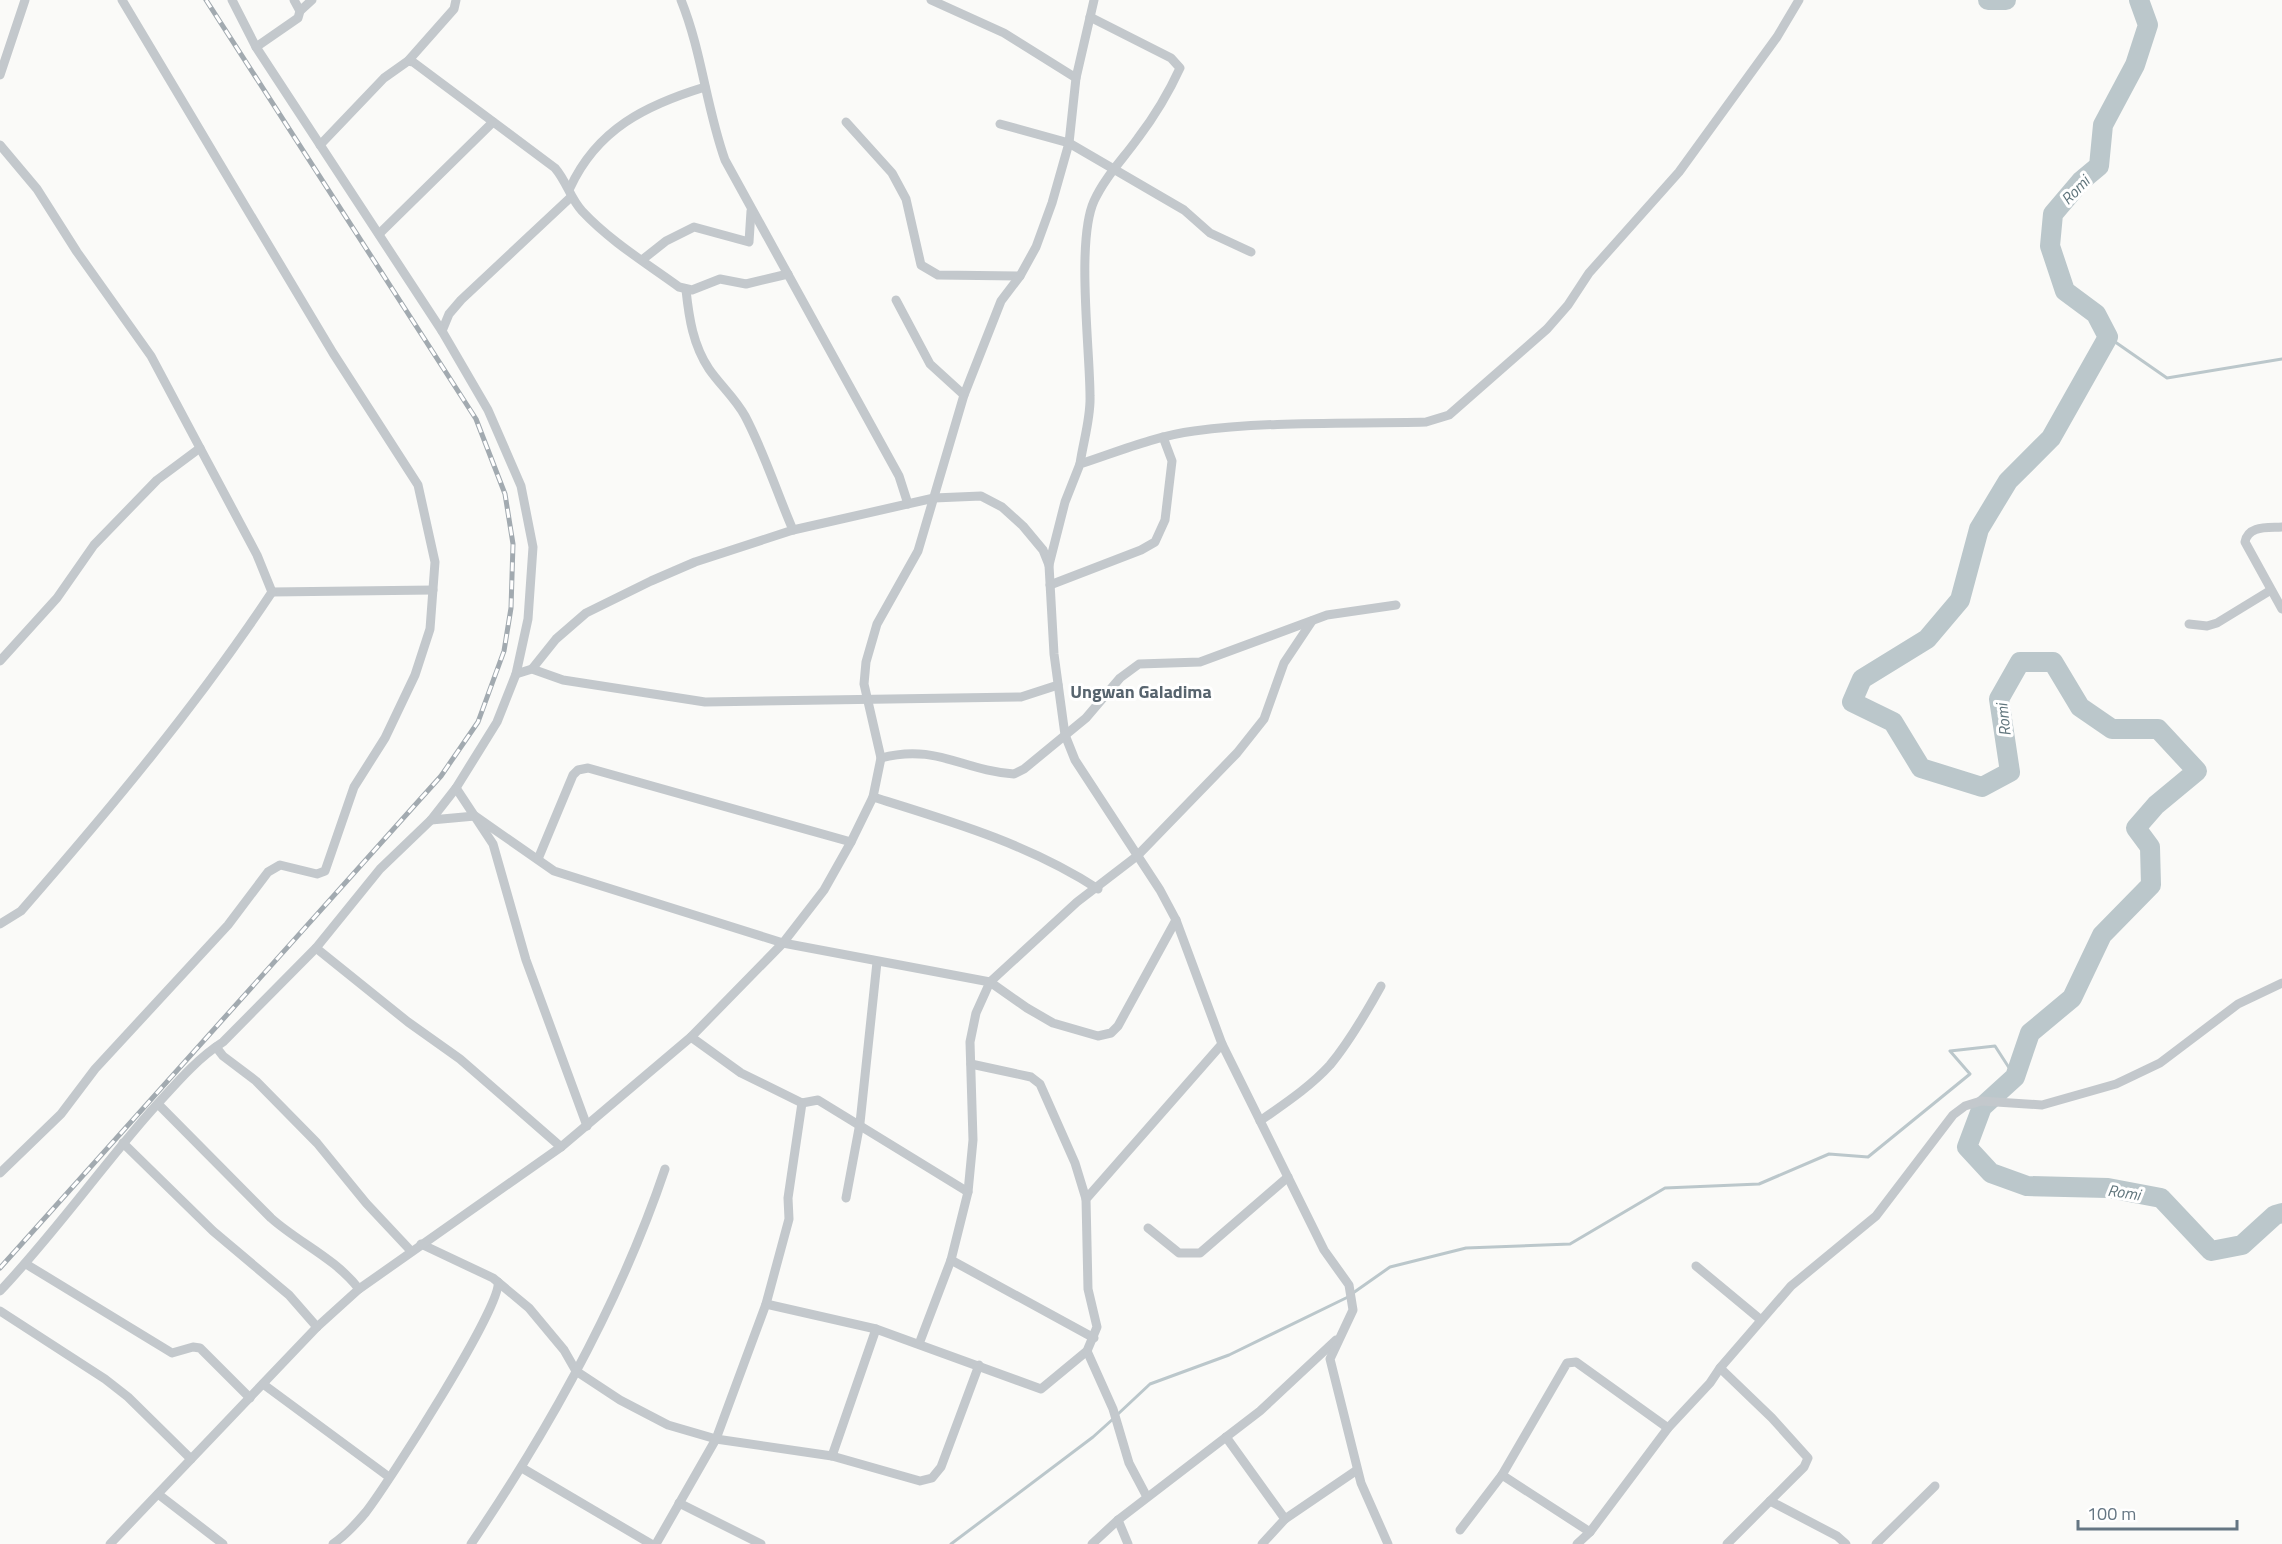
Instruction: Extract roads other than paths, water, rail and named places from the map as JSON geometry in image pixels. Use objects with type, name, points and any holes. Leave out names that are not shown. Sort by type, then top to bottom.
[{"type":"street","points":[[0,75],[25,0]]},
{"type":"street","points":[[0,1173],[62,1114],[95,1069],[228,925],[268,872],[280,865],[317,874],[325,871],[354,787],[385,738],[415,675],[430,629],[435,562],[418,485],[327,343],[122,0]]},
{"type":"street","points":[[0,1291],[26,1264],[123,1143],[158,1104],[205,1053],[216,1047],[316,948],[380,869],[431,820],[456,788],[497,722],[516,674],[528,619],[533,547],[521,486],[488,410],[442,331],[256,47],[232,0]]},
{"type":"street","points":[[294,0],[300,11]]},
{"type":"street","points":[[256,47],[298,18],[300,11],[312,0]]},
{"type":"street","points":[[320,145],[384,78],[408,61],[454,9],[456,0]]},
{"type":"street","points":[[681,0],[697,46],[724,160],[899,476],[908,504]]},
{"type":"street","points":[[931,0],[1004,33],[1076,78]]},
{"type":"street","points":[[110,1544],[318,1327],[359,1289],[561,1147],[691,1037],[783,943],[824,890],[873,797],[881,758],[879,741],[866,700],[866,662],[877,624],[918,550],[964,395],[1001,302],[1020,276],[1036,247],[1069,143],[1076,78],[1094,0]]},
{"type":"street","points":[[1080,464],[1163,437],[1194,431],[1426,422],[1449,415],[1547,329],[1568,305],[1589,273],[1679,172],[1776,37],[1799,0]]},
{"type":"street","points":[[1090,17],[1171,58],[1180,68],[1172,85],[1138,138],[1113,168],[1093,202],[1089,217],[1086,270],[1090,400],[1080,464],[1065,502],[1049,565],[1058,685],[1065,735],[1075,760],[1176,920],[1221,1044],[1324,1250],[1349,1285],[1353,1310],[1350,1320],[1338,1337],[1260,1411],[1118,1520],[1092,1544]]},
{"type":"street","points":[[408,61],[413,62],[555,168],[570,192],[604,232],[686,290],[698,349],[709,370],[730,393],[745,417],[793,530]]},
{"type":"street","points":[[442,331],[448,314],[570,192],[578,169],[603,139],[631,118],[662,100],[705,87]]},
{"type":"street","points":[[379,234],[493,122]]},
{"type":"street","points":[[846,122],[892,173],[906,199],[921,265],[938,274],[1020,276]]},
{"type":"street","points":[[1000,123],[1069,143],[1184,210],[1210,233],[1251,252]]},
{"type":"street","points":[[0,145],[37,189],[77,252],[151,356],[256,555],[272,592]]},
{"type":"street","points":[[642,260],[666,241],[693,227],[749,242],[751,208]]},
{"type":"street","points":[[686,290],[720,279],[746,284],[788,274]]},
{"type":"street","points":[[896,300],[930,364],[964,395]]},
{"type":"street","points":[[1050,585],[1141,550],[1155,542],[1165,520],[1172,461],[1163,437]]},
{"type":"street","points":[[0,661],[57,598],[94,545],[157,480],[200,448]]},
{"type":"street","points":[[516,674],[532,669],[556,639],[586,613],[695,562],[793,530],[934,498],[981,496],[1002,507],[1023,526],[1043,550],[1049,565]]},
{"type":"street","points":[[2282,527],[2252,530],[2246,535],[2245,542],[2282,609]]},
{"type":"street","points":[[272,592],[433,590]]},
{"type":"street","points":[[2189,624],[2207,626],[2217,623],[2271,590]]},
{"type":"street","points":[[0,924],[21,912],[182,719],[224,664],[272,592]]},
{"type":"street","points":[[881,758],[903,752],[924,752],[1014,774],[1086,718],[1120,678],[1139,664],[1200,662],[1312,621],[1358,609],[1396,605]]},
{"type":"street","points":[[919,1344],[951,1260],[968,1192],[973,1140],[970,1042],[976,1013],[990,982],[1077,902],[1137,856],[1237,753],[1264,719],[1284,663],[1312,621]]},
{"type":"street","points":[[532,669],[563,680],[705,702],[1021,697],[1058,685]]},
{"type":"street","points":[[538,859],[573,775],[578,770],[588,768],[851,842]]},
{"type":"street","points":[[456,788],[492,844],[526,960],[587,1125]]},
{"type":"street","points":[[873,797],[958,823],[1017,846],[1064,867],[1098,888]]},
{"type":"street","points":[[431,820],[475,816],[554,871],[783,943],[990,982],[1053,1023],[1098,1036],[1111,1033],[1118,1026],[1176,920]]},
{"type":"street","points":[[316,948],[408,1022],[460,1059],[561,1147]]},
{"type":"street","points":[[846,1198],[860,1123],[877,962]]},
{"type":"street","points":[[1577,1544],[1590,1532],[1668,1428],[1710,1383],[1761,1320],[1791,1286],[1876,1216],[1953,1115],[1965,1106],[1981,1101],[2042,1106],[2116,1084],[2160,1063],[2238,1004],[2282,983]]},
{"type":"street","points":[[1260,1121],[1301,1091],[1329,1065],[1382,986]]},
{"type":"street","points":[[691,1037],[741,1073],[802,1103],[818,1100],[860,1123],[968,1192]]},
{"type":"street","points":[[1086,1199],[1221,1044]]},
{"type":"street","points":[[216,1047],[223,1056],[256,1081],[317,1143],[366,1203],[411,1251]]},
{"type":"street","points":[[766,1304],[876,1329],[979,1365],[1035,1389],[1041,1389],[1086,1352],[1097,1327],[1088,1289],[1086,1199],[1075,1163],[1040,1084],[1031,1077],[971,1064]]},
{"type":"street","points":[[522,1468],[654,1544],[716,1439],[766,1304],[789,1219],[788,1198],[802,1103]]},
{"type":"street","points":[[158,1104],[279,1225],[348,1275],[359,1289]]},
{"type":"street","points":[[123,1143],[213,1231],[288,1295],[318,1327]]},
{"type":"street","points":[[471,1544],[522,1468],[576,1371],[646,1224],[665,1169]]},
{"type":"street","points":[[1148,1228],[1179,1253],[1200,1253],[1288,1177]]},
{"type":"street","points":[[421,1244],[498,1282],[529,1308],[564,1350],[576,1371],[620,1400],[669,1425],[716,1439],[832,1456],[920,1481],[932,1478],[941,1467],[979,1365]]},
{"type":"street","points":[[951,1260],[1094,1338]]},
{"type":"street","points":[[26,1264],[172,1353],[193,1347],[200,1348],[250,1398]]},
{"type":"street","points":[[1696,1266],[1761,1320]]},
{"type":"street","points":[[333,1544],[366,1511],[389,1477],[489,1314],[499,1288],[498,1282]]},
{"type":"street","points":[[0,1311],[105,1379],[128,1397],[191,1459]]},
{"type":"street","points":[[832,1456],[876,1329]]},
{"type":"street","points":[[1338,1337],[1330,1359],[1357,1470],[1388,1544]]},
{"type":"street","points":[[1086,1352],[1113,1408],[1129,1463],[1148,1497]]},
{"type":"street","points":[[1460,1530],[1502,1475],[1567,1363],[1576,1362],[1668,1428]]},
{"type":"street","points":[[1720,1368],[1772,1418],[1808,1458],[1804,1467],[1727,1544]]},
{"type":"street","points":[[263,1384],[389,1477]]},
{"type":"street","points":[[1227,1437],[1285,1519]]},
{"type":"street","points":[[1262,1544],[1285,1519],[1357,1470]]},
{"type":"street","points":[[1502,1475],[1590,1532]]},
{"type":"street","points":[[1876,1544],[1935,1486]]},
{"type":"street","points":[[158,1494],[223,1544]]},
{"type":"street","points":[[1770,1501],[1837,1536],[1846,1544]]},
{"type":"street","points":[[679,1503],[761,1544]]},
{"type":"street","points":[[1118,1520],[1128,1544]]},
{"type":"waterway","name":"Romi","points":[[1988,0],[2006,0]]},
{"type":"waterway","name":"Romi","points":[[2139,0],[2148,25],[2135,65],[2103,125],[2099,166],[2081,181],[2053,214],[2050,246],[2065,291],[2096,314],[2108,337],[2051,438],[2008,481],[1979,529],[1960,600],[1927,639],[1862,679],[1852,702],[1893,722],[1921,768],[1982,787],[2010,772],[1999,699],[2020,662],[2053,662],[2080,707],[2112,729],[2158,729],[2197,771],[2156,805],[2136,828],[2150,847],[2151,885],[2102,935],[2072,998],[2030,1033],[2015,1077],[1982,1107],[1967,1147],[1991,1173],[2027,1186],[2108,1188],[2161,1198],[2211,1251],[2242,1245],[2275,1215],[2282,1213]]},
{"type":"waterway","points":[[2108,337],[2167,378],[2282,359]]},
{"type":"waterway","points":[[1353,1293],[1390,1267],[1466,1248],[1570,1244],[1665,1188],[1759,1184],[1829,1154],[1868,1157],[1970,1074],[1950,1051],[1995,1046],[2015,1077]]},
{"type":"waterway","points":[[1118,1414],[1150,1384],[1229,1355],[1348,1297]]},
{"type":"waterway","points":[[951,1544],[1093,1437],[1113,1419]]},
{"type":"railway","points":[[0,1268],[441,776],[478,722],[504,651],[511,608],[513,544],[505,494],[476,419],[206,0]]},
{"type":"district","name":"Ungwan Galadima","points":[[1141,691]]}]
